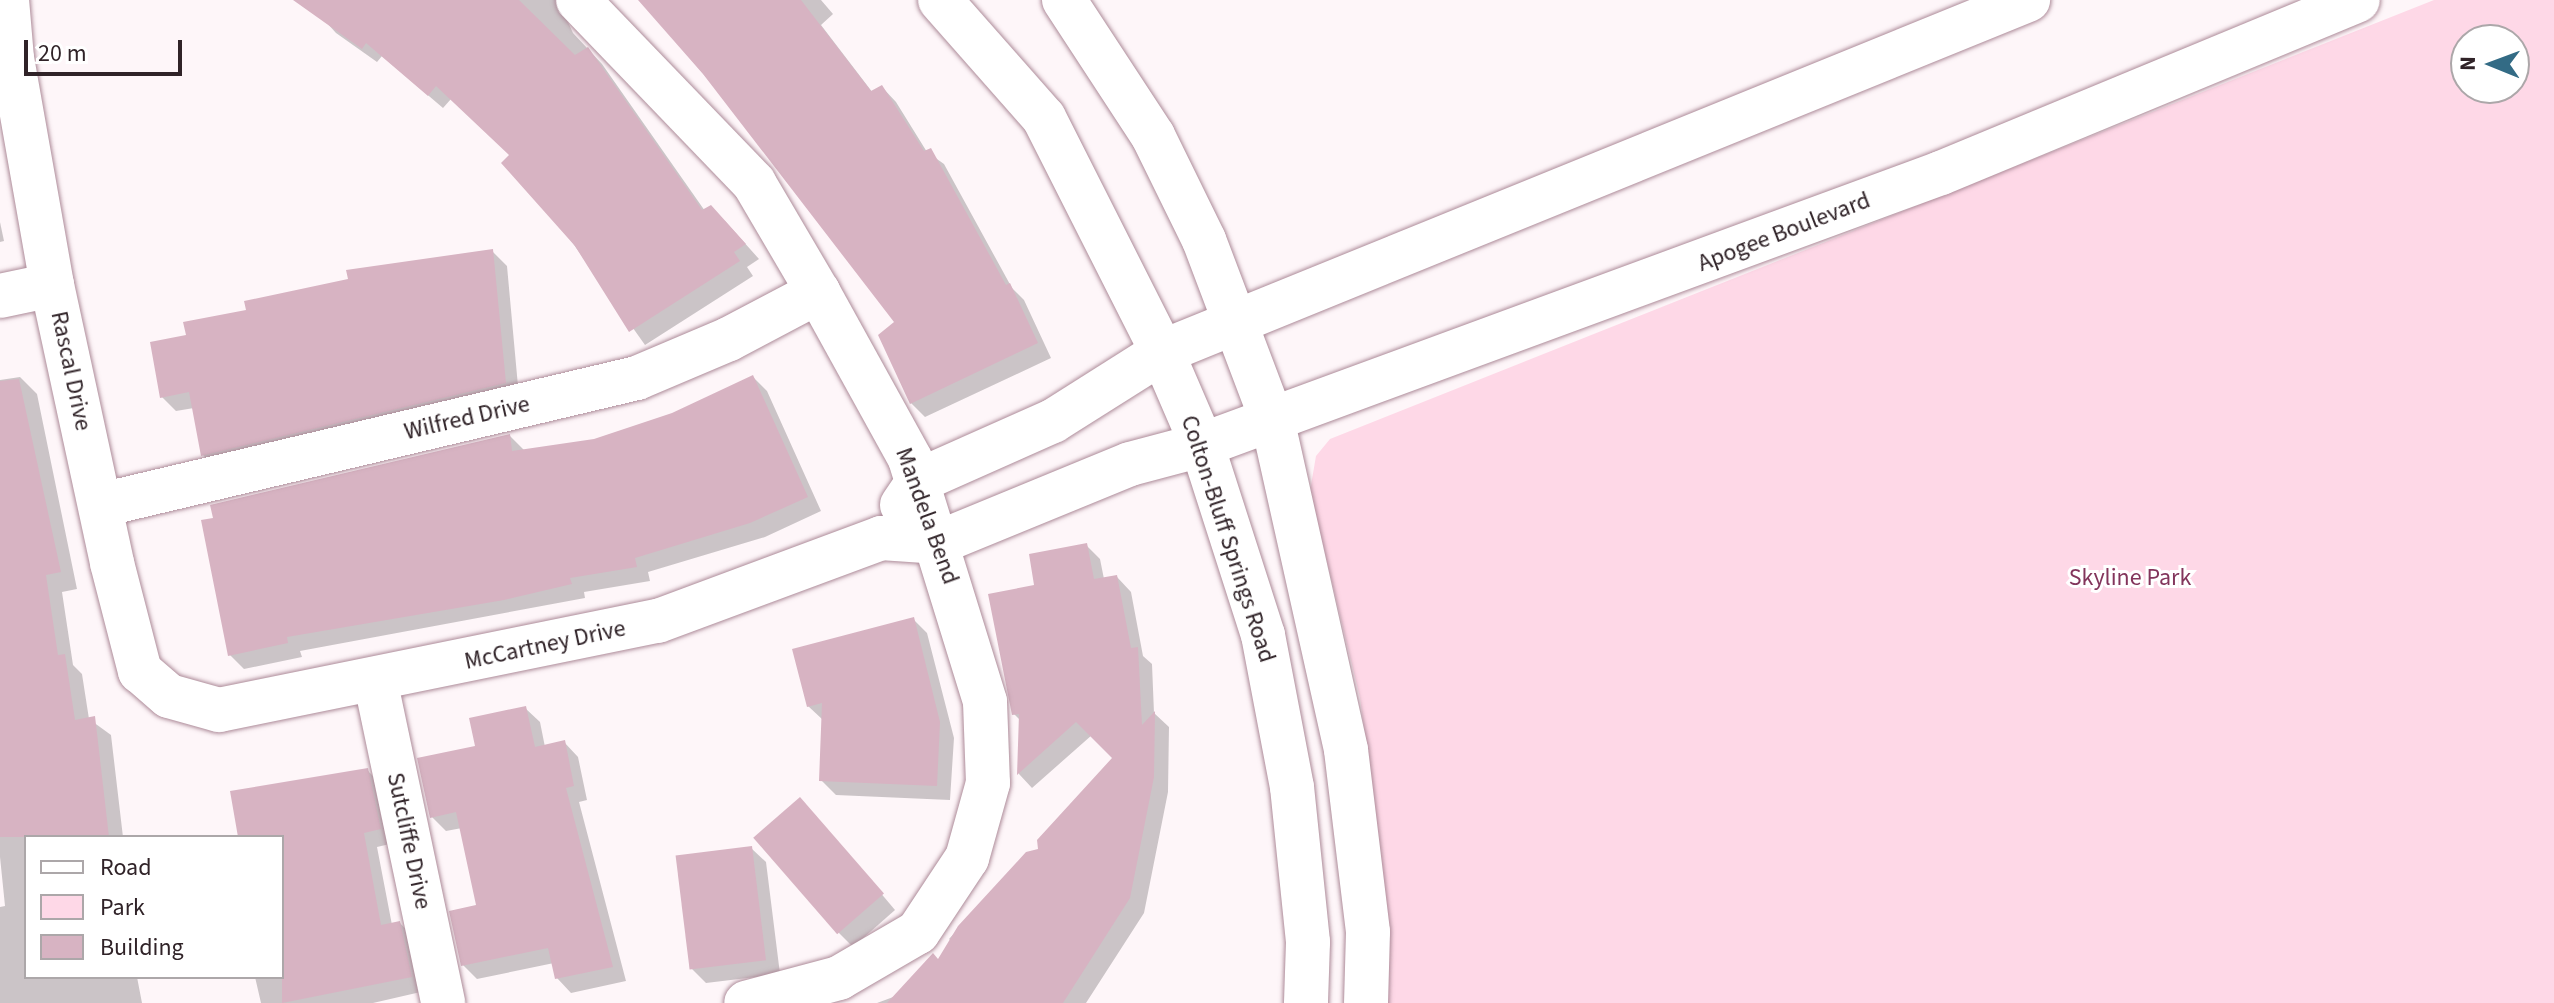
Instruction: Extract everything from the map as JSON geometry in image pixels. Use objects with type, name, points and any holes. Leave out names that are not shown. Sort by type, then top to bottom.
[{"type":"street","name":"Rascal Drive","points":[[7,0],[12,58],[52,285],[140,671],[169,696],[199,705]]},
{"type":"street","name":"Mandela Bend","points":[[578,0],[754,183],[818,292],[910,459],[940,542],[985,702],[988,783],[967,858],[918,932],[839,978],[746,1003]]},
{"type":"street","name":"Colton-Bluff Springs Road","points":[[940,0],[1044,118],[1162,352],[1202,445],[1263,635],[1292,787],[1308,942],[1306,1003]]},
{"type":"street","points":[[1064,0],[1153,136],[1204,240],[1273,423],[1311,573],[1346,750],[1368,932],[1366,1003]]},
{"type":"street","points":[[881,538],[918,481],[1053,421],[1162,352],[2028,0]]},
{"type":"street","name":"Apogee Boulevard","points":[[1202,445],[1273,423],[1941,173],[2358,0]]},
{"type":"street","points":[[0,296],[52,285]]},
{"type":"street","name":"Wilfred Drive","points":[[101,505],[637,378],[729,339],[818,292]]},
{"type":"street","name":"McCartney Drive","points":[[199,705],[219,710],[658,621],[881,538],[940,542],[1138,461],[1202,445]]},
{"type":"street","name":"Sutcliffe Drive","points":[[375,679],[443,1003]]},
{"type":"green space","name":"Skyline Park","points":[[2434,0],[2554,0],[2554,1003],[1388,1003],[1381,855],[1360,698],[1310,491],[1316,456],[1330,439]]},
{"type":"building","points":[[293,0],[519,0],[575,55],[588,47],[702,210],[711,205],[746,244],[734,252],[740,261],[629,332],[575,246],[501,163],[509,155],[436,86],[428,96],[366,43],[362,49]]},
{"type":"building","points":[[638,0],[801,0],[871,91],[882,85],[924,151],[931,148],[1006,285],[1010,283],[1038,343],[910,404],[878,335],[894,322],[703,74]]},
{"type":"building","points":[[493,249],[506,383],[201,456],[189,392],[160,398],[150,342],[186,335],[183,322],[246,310],[244,301],[348,279],[346,270]]},
{"type":"building","points":[[753,375],[808,497],[750,523],[635,558],[637,567],[570,578],[572,584],[504,600],[287,637],[288,643],[228,656],[201,520],[213,518],[210,505],[510,434],[512,451],[594,439],[672,413]]},
{"type":"building","points":[[19,379],[61,572],[46,575],[58,655],[65,654],[75,720],[95,716],[109,835],[0,837],[0,381]]},
{"type":"building","points":[[1087,543],[1094,579],[1117,575],[1131,648],[1138,647],[1142,725],[1155,711],[1154,777],[1130,898],[1063,1003],[887,1003],[933,953],[938,959],[958,926],[1026,852],[1038,849],[1037,840],[1112,758],[1076,722],[1017,775],[1019,714],[1012,715],[988,594],[1034,585],[1029,554]]},
{"type":"building","points":[[914,617],[940,722],[937,786],[819,781],[822,703],[807,707],[792,649]]},
{"type":"building","points":[[526,706],[535,747],[565,740],[574,786],[566,788],[613,967],[555,979],[548,948],[461,966],[449,911],[476,905],[456,812],[430,818],[417,758],[475,746],[469,718]]},
{"type":"building","points":[[368,768],[381,829],[364,833],[381,925],[400,921],[412,977],[282,1003],[284,835],[238,835],[230,791]]},
{"type":"building","points":[[800,797],[884,894],[837,934],[753,838]]},
{"type":"building","points":[[752,846],[766,960],[690,970],[676,855]]}]
